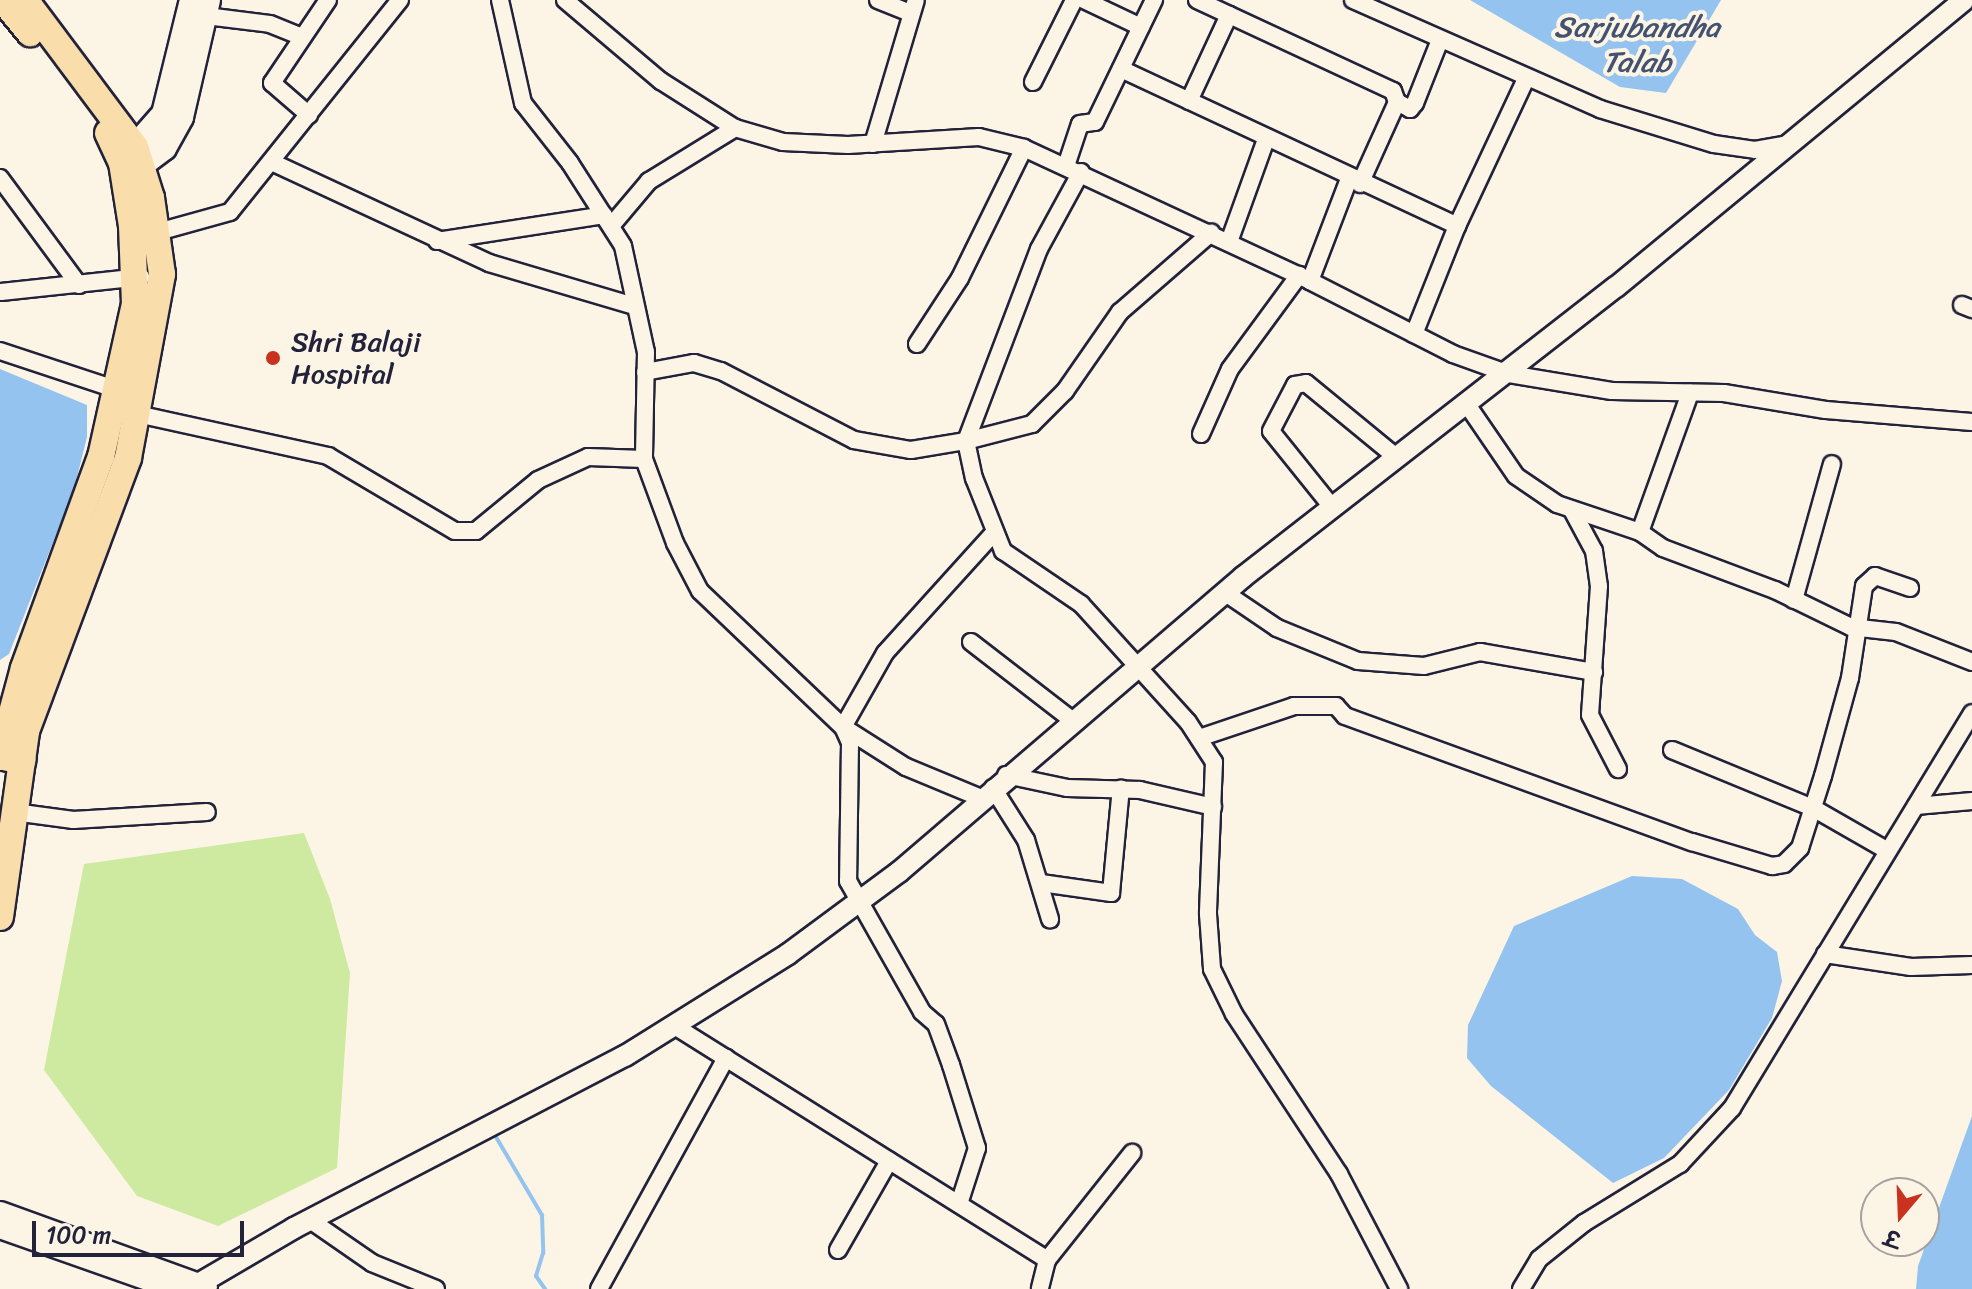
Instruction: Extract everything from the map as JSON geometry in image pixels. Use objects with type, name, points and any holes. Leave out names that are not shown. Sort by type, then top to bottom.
[{"type":"main road","points":[[3,0],[75,85],[130,162]]},
{"type":"main road","points":[[0,917],[14,812],[7,757],[26,731],[105,528],[132,400],[149,276],[145,235],[130,162],[25,0]]},
{"type":"main road","points":[[130,162],[164,114],[202,5]]},
{"type":"main road","points":[[130,162],[164,148],[181,117],[202,5]]},
{"type":"street","points":[[309,115],[272,83],[328,0]]},
{"type":"street","points":[[145,235],[230,212],[274,163],[400,0]]},
{"type":"street","points":[[500,0],[523,103],[608,220],[623,246],[645,372],[644,459],[659,506],[700,591],[843,727],[906,767],[993,787],[1121,788],[1213,807]]},
{"type":"street","points":[[565,0],[661,81],[735,128],[783,142],[873,144],[979,137],[1024,148],[1211,233],[1414,334],[1503,372],[1612,391],[1724,393],[1826,410],[1972,422]]},
{"type":"street","points":[[873,144],[914,7],[878,0]]},
{"type":"street","points":[[1033,82],[1074,0]]},
{"type":"street","points":[[1084,0],[1141,27]]},
{"type":"street","points":[[1154,0],[1095,122],[1080,124],[1073,169],[966,441],[994,533],[1003,551],[1081,604],[1199,738],[1214,762],[1212,969],[1234,1014],[1339,1174],[1399,1289]]},
{"type":"street","points":[[1197,0],[1393,91],[1397,102],[1410,109],[1440,40]]},
{"type":"street","points":[[1353,0],[1526,79],[1600,109],[1714,144],[1755,150],[1790,144]]},
{"type":"street","points":[[0,1212],[200,1287],[310,1220],[625,1056],[788,954],[857,903],[1224,592],[1790,144],[1964,0]]},
{"type":"street","points":[[202,5],[270,24],[302,37]]},
{"type":"street","points":[[1189,101],[1229,15]]},
{"type":"street","points":[[1121,69],[1355,181],[1457,226]]},
{"type":"street","points":[[1414,334],[1457,226],[1526,79]]},
{"type":"street","points":[[1201,434],[1230,369],[1304,278],[1397,102]]},
{"type":"street","points":[[436,241],[608,220],[649,181],[735,128]]},
{"type":"street","points":[[1229,242],[1266,139]]},
{"type":"street","points":[[917,344],[960,278],[1024,148]]},
{"type":"street","points":[[274,163],[436,241],[501,267],[634,306]]},
{"type":"street","points":[[0,178],[79,285]]},
{"type":"street","points":[[645,372],[694,363],[721,371],[854,440],[911,450],[966,441],[1032,424],[1065,391],[1120,312],[1211,233]]},
{"type":"street","points":[[1,292],[149,276]]},
{"type":"street","points":[[0,351],[132,400],[328,456],[455,531],[476,531],[538,480],[588,457],[644,459]]},
{"type":"street","points":[[1332,507],[1271,431],[1295,385],[1306,383],[1396,457]]},
{"type":"street","points":[[1640,532],[1690,393]]},
{"type":"street","points":[[1466,403],[1516,476],[1573,512],[1640,532],[1663,548],[1858,628],[1896,632],[1972,662]]},
{"type":"street","points":[[1794,600],[1832,464]]},
{"type":"street","points":[[1573,512],[1594,551],[1599,586],[1590,715],[1618,769]]},
{"type":"street","points":[[843,727],[885,653],[994,533]]},
{"type":"street","points":[[1199,738],[1294,706],[1336,706],[1345,716],[1772,866],[1784,864],[1800,848],[1813,808],[1850,678],[1869,579],[1875,576],[1910,588]]},
{"type":"street","points":[[1224,592],[1277,628],[1358,661],[1424,666],[1480,652],[1594,672]]},
{"type":"street","points":[[971,642],[1072,720]]},
{"type":"street","points":[[1521,1289],[1539,1259],[1584,1223],[1680,1164],[1732,1108],[1972,713]]},
{"type":"street","points":[[843,727],[850,743],[853,794],[848,881],[857,903],[922,1012],[936,1024],[951,1065],[977,1148],[959,1204]]},
{"type":"street","points":[[1672,750],[1813,808],[1888,851]]},
{"type":"street","points":[[993,787],[1026,840],[1050,919]]},
{"type":"street","points":[[1041,883],[1111,893],[1121,788]]},
{"type":"street","points":[[1916,806],[1972,801]]},
{"type":"street","points":[[14,812],[73,820],[207,812]]},
{"type":"street","points":[[1825,954],[1911,967],[1972,965]]},
{"type":"street","points":[[673,1025],[1047,1260]]},
{"type":"street","points":[[599,1289],[726,1058]]},
{"type":"street","points":[[1045,1286],[1047,1260],[1132,1153]]},
{"type":"street","points":[[838,1250],[889,1161]]},
{"type":"street","points":[[310,1220],[372,1263],[436,1289]]},
{"type":"street","points":[[0,1228],[173,1289]]},
{"type":"green space","points":[[304,833],[330,899],[350,973],[337,1168],[218,1226],[137,1196],[44,1070],[84,864]]},
{"type":"water","name":"Sarjubandha Talab","points":[[1470,0],[1721,0],[1666,93],[1620,87]]},
{"type":"water","points":[[0,369],[87,405],[87,437],[74,489],[9,654],[0,660]]},
{"type":"water","points":[[1632,876],[1682,879],[1738,909],[1755,935],[1777,952],[1782,981],[1772,1018],[1729,1090],[1664,1158],[1613,1183],[1491,1086],[1467,1058],[1468,1025],[1514,926]]},
{"type":"water","points":[[1972,1116],[1972,1289],[1916,1289],[1921,1257],[1940,1257],[1940,1205]]},
{"type":"waterway","points":[[496,1137],[542,1215],[543,1253],[536,1276],[545,1289]]},
{"type":"place","name":"Shri Balaji Hospital","points":[[273,358]]}]
